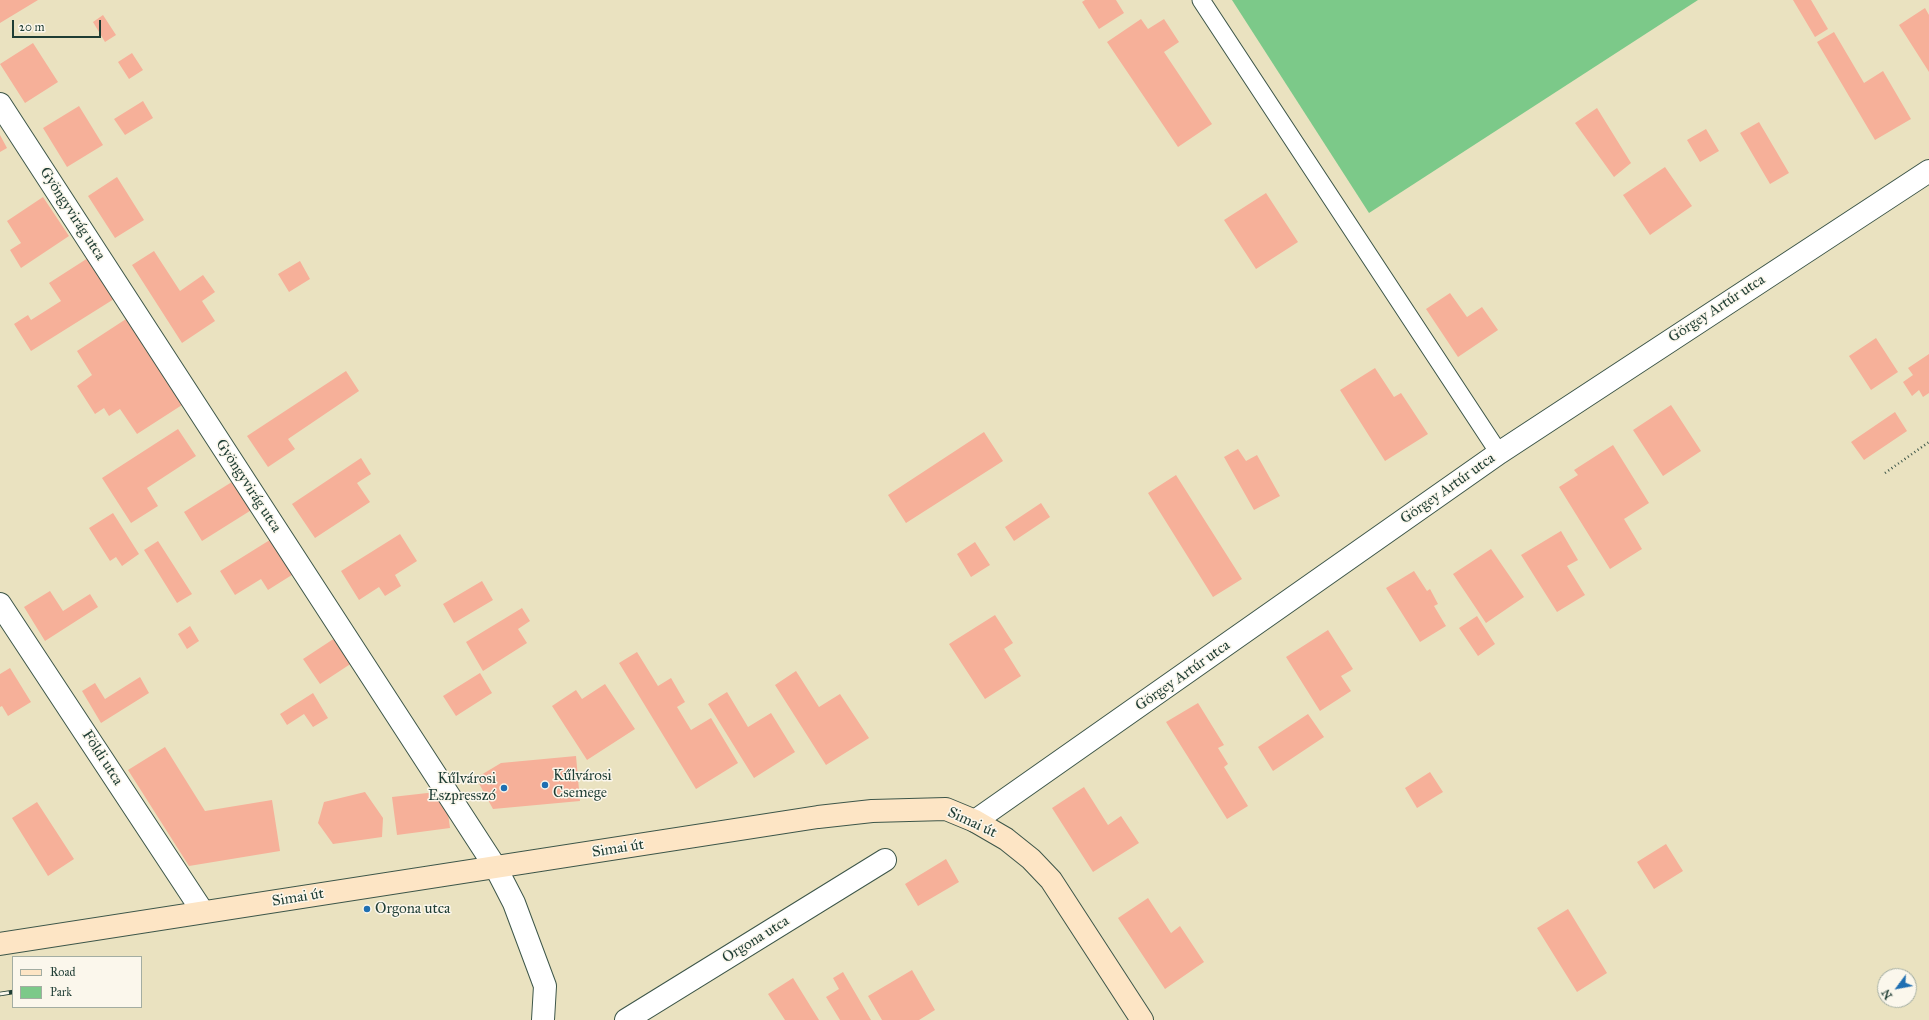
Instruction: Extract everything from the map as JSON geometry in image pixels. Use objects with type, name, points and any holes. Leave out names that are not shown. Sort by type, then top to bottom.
[{"type":"main road","name":"Simai út","points":[[0,944],[818,817],[872,811],[946,809],[976,821],[1006,839],[1031,859],[1051,880],[1142,1020]]},
{"type":"street","name":"Gyöngyvirág utca","points":[[0,104],[496,868]]},
{"type":"street","name":"Görgey Artúr utca","points":[[976,821],[1499,453],[1929,171]]},
{"type":"street","name":"Földi utca","points":[[0,604],[203,912]]},
{"type":"street","name":"Orgona utca","points":[[626,1020],[885,860]]},
{"type":"street","points":[[496,868],[514,903],[545,986],[543,1020]]},
{"type":"lane","points":[[1201,0],[1499,453]]},
{"type":"path","points":[[1885,473],[1929,442]]},
{"type":"green space","points":[[1232,0],[1698,0],[1369,213]]},
{"type":"building","points":[[0,0],[38,0],[0,23]]},
{"type":"building","points":[[1085,0],[1116,0],[1124,13],[1099,29],[1082,2]]},
{"type":"building","points":[[1793,0],[1811,0],[1828,29],[1815,37]]},
{"type":"building","points":[[1925,8],[1929,15],[1929,72],[1899,25]]},
{"type":"building","points":[[103,15],[116,35],[105,42],[93,22]]},
{"type":"building","points":[[1141,19],[1148,29],[1164,19],[1179,42],[1164,52],[1212,124],[1178,147],[1107,42]]},
{"type":"building","points":[[1834,32],[1864,83],[1883,71],[1911,119],[1875,140],[1817,42]]},
{"type":"building","points":[[33,43],[58,82],[25,103],[0,64]]},
{"type":"building","points":[[132,53],[143,70],[129,79],[118,62]]},
{"type":"building","points":[[143,101],[153,118],[125,135],[114,119]]},
{"type":"building","points":[[79,106],[103,145],[67,167],[43,128]]},
{"type":"building","points":[[1597,108],[1631,163],[1614,177],[1575,123]]},
{"type":"building","points":[[1759,122],[1789,173],[1770,184],[1740,133]]},
{"type":"building","points":[[1706,129],[1719,151],[1700,162],[1687,140]]},
{"type":"building","points":[[0,135],[7,148],[0,152]]},
{"type":"building","points":[[1665,167],[1692,206],[1650,235],[1623,195]]},
{"type":"building","points":[[117,177],[144,220],[115,238],[88,196]]},
{"type":"building","points":[[1266,193],[1298,242],[1256,269],[1224,220]]},
{"type":"building","points":[[43,197],[69,236],[21,268],[10,250],[21,243],[7,221]]},
{"type":"building","points":[[154,251],[180,291],[203,275],[215,292],[202,301],[215,321],[182,343],[132,265]]},
{"type":"building","points":[[88,258],[114,299],[31,351],[14,324],[28,315],[31,320],[61,301],[49,283]]},
{"type":"building","points":[[300,261],[310,279],[289,292],[278,274]]},
{"type":"building","points":[[1450,293],[1467,317],[1482,307],[1498,330],[1458,357],[1426,309]]},
{"type":"building","points":[[126,319],[182,405],[137,434],[120,409],[109,416],[104,408],[95,414],[77,386],[92,375],[77,351]]},
{"type":"building","points":[[1876,338],[1898,372],[1871,390],[1849,356]]},
{"type":"building","points":[[1929,354],[1929,393],[1923,397],[1919,390],[1912,396],[1903,382],[1913,375],[1908,368]]},
{"type":"building","points":[[1375,368],[1394,397],[1401,393],[1428,434],[1385,461],[1340,390]]},
{"type":"building","points":[[346,371],[359,391],[288,439],[295,449],[268,467],[247,436]]},
{"type":"building","points":[[1671,405],[1701,451],[1663,476],[1633,430]]},
{"type":"building","points":[[1895,412],[1907,431],[1864,460],[1851,442]]},
{"type":"building","points":[[178,429],[196,456],[147,488],[158,506],[131,523],[102,478]]},
{"type":"building","points":[[984,432],[1003,461],[906,523],[888,495]]},
{"type":"building","points":[[1613,445],[1649,503],[1624,519],[1642,549],[1610,569],[1559,487],[1578,475],[1574,470]]},
{"type":"building","points":[[1238,449],[1246,461],[1257,455],[1280,496],[1254,510],[1224,457]]},
{"type":"building","points":[[361,458],[371,474],[357,483],[370,502],[315,538],[292,504]]},
{"type":"building","points":[[1176,475],[1242,579],[1213,597],[1148,493]]},
{"type":"building","points":[[235,480],[253,509],[202,541],[184,512]]},
{"type":"building","points":[[1041,503],[1050,517],[1014,541],[1005,527]]},
{"type":"building","points":[[113,513],[139,554],[122,566],[116,557],[110,561],[89,528]]},
{"type":"building","points":[[1561,531],[1578,560],[1567,566],[1585,595],[1557,612],[1521,555]]},
{"type":"building","points":[[400,534],[417,561],[395,575],[401,586],[385,596],[379,587],[359,600],[341,571]]},
{"type":"building","points":[[273,538],[295,573],[268,590],[261,579],[235,595],[220,571]]},
{"type":"building","points":[[158,541],[192,594],[177,603],[144,550]]},
{"type":"building","points":[[975,542],[990,565],[971,577],[957,554]]},
{"type":"building","points":[[1491,549],[1524,597],[1486,623],[1453,574]]},
{"type":"building","points":[[1414,571],[1427,591],[1430,589],[1438,604],[1434,606],[1446,626],[1420,642],[1386,588]]},
{"type":"building","points":[[482,581],[493,600],[454,623],[443,604]]},
{"type":"building","points":[[50,591],[63,611],[90,594],[98,607],[45,641],[24,607]]},
{"type":"building","points":[[522,608],[530,621],[518,629],[527,643],[483,671],[466,642]]},
{"type":"building","points":[[995,615],[1013,643],[1004,649],[1021,676],[985,699],[949,644]]},
{"type":"building","points":[[1477,616],[1495,644],[1478,656],[1459,628]]},
{"type":"building","points":[[190,626],[199,641],[187,649],[178,634]]},
{"type":"building","points":[[1328,630],[1353,669],[1341,676],[1351,691],[1320,711],[1286,657]]},
{"type":"building","points":[[338,636],[355,661],[320,684],[303,659]]},
{"type":"building","points":[[637,652],[658,686],[671,678],[685,702],[677,707],[691,730],[711,718],[738,763],[696,789],[619,663]]},
{"type":"building","points":[[10,668],[31,702],[8,716],[2,706],[0,707],[0,674]]},
{"type":"building","points":[[796,671],[819,707],[840,694],[869,738],[826,765],[775,685]]},
{"type":"building","points":[[480,673],[492,693],[456,716],[443,696]]},
{"type":"building","points":[[140,677],[149,693],[101,723],[82,691],[95,683],[105,699]]},
{"type":"building","points":[[605,684],[635,729],[587,760],[552,706],[576,690],[582,699]]},
{"type":"building","points":[[727,692],[748,727],[771,713],[795,752],[754,778],[708,704]]},
{"type":"building","points":[[313,693],[328,718],[313,727],[304,714],[287,725],[280,714]]},
{"type":"building","points":[[1198,703],[1224,745],[1218,748],[1228,764],[1224,767],[1248,806],[1227,819],[1166,722]]},
{"type":"building","points":[[1308,714],[1324,737],[1273,771],[1258,747]]},
{"type":"building","points":[[165,747],[205,811],[272,800],[280,851],[189,866],[128,770]]},
{"type":"building","points":[[576,756],[580,801],[493,809],[476,778],[501,763]]},
{"type":"building","points":[[1430,772],[1443,792],[1417,808],[1405,788]]},
{"type":"building","points":[[1084,787],[1108,825],[1121,816],[1139,843],[1093,872],[1052,808]]},
{"type":"building","points":[[445,791],[450,828],[397,835],[392,797]]},
{"type":"building","points":[[365,792],[383,818],[382,837],[333,844],[318,823],[324,802]]},
{"type":"building","points":[[37,802],[74,859],[48,876],[12,818]]},
{"type":"building","points":[[1666,844],[1683,871],[1654,889],[1637,862]]},
{"type":"building","points":[[946,859],[959,882],[918,906],[905,884]]},
{"type":"building","points":[[1148,898],[1171,933],[1180,926],[1204,962],[1165,989],[1118,918]]},
{"type":"building","points":[[1568,909],[1607,973],[1577,992],[1537,928]]},
{"type":"building","points":[[912,970],[935,1010],[919,1020],[882,1020],[868,996]]},
{"type":"building","points":[[843,972],[871,1020],[840,1020],[826,997],[839,989],[833,978]]},
{"type":"building","points":[[793,978],[819,1020],[785,1020],[768,994]]},
{"type":"railway","points":[[0,994],[12,992]]},
{"type":"place","name":"Kűlvárosi Csemege","points":[[545,785]]},
{"type":"place","name":"Kűlvárosi Eszpresszó","points":[[504,788]]},
{"type":"place","name":"Orgona utca","points":[[367,909]]}]
